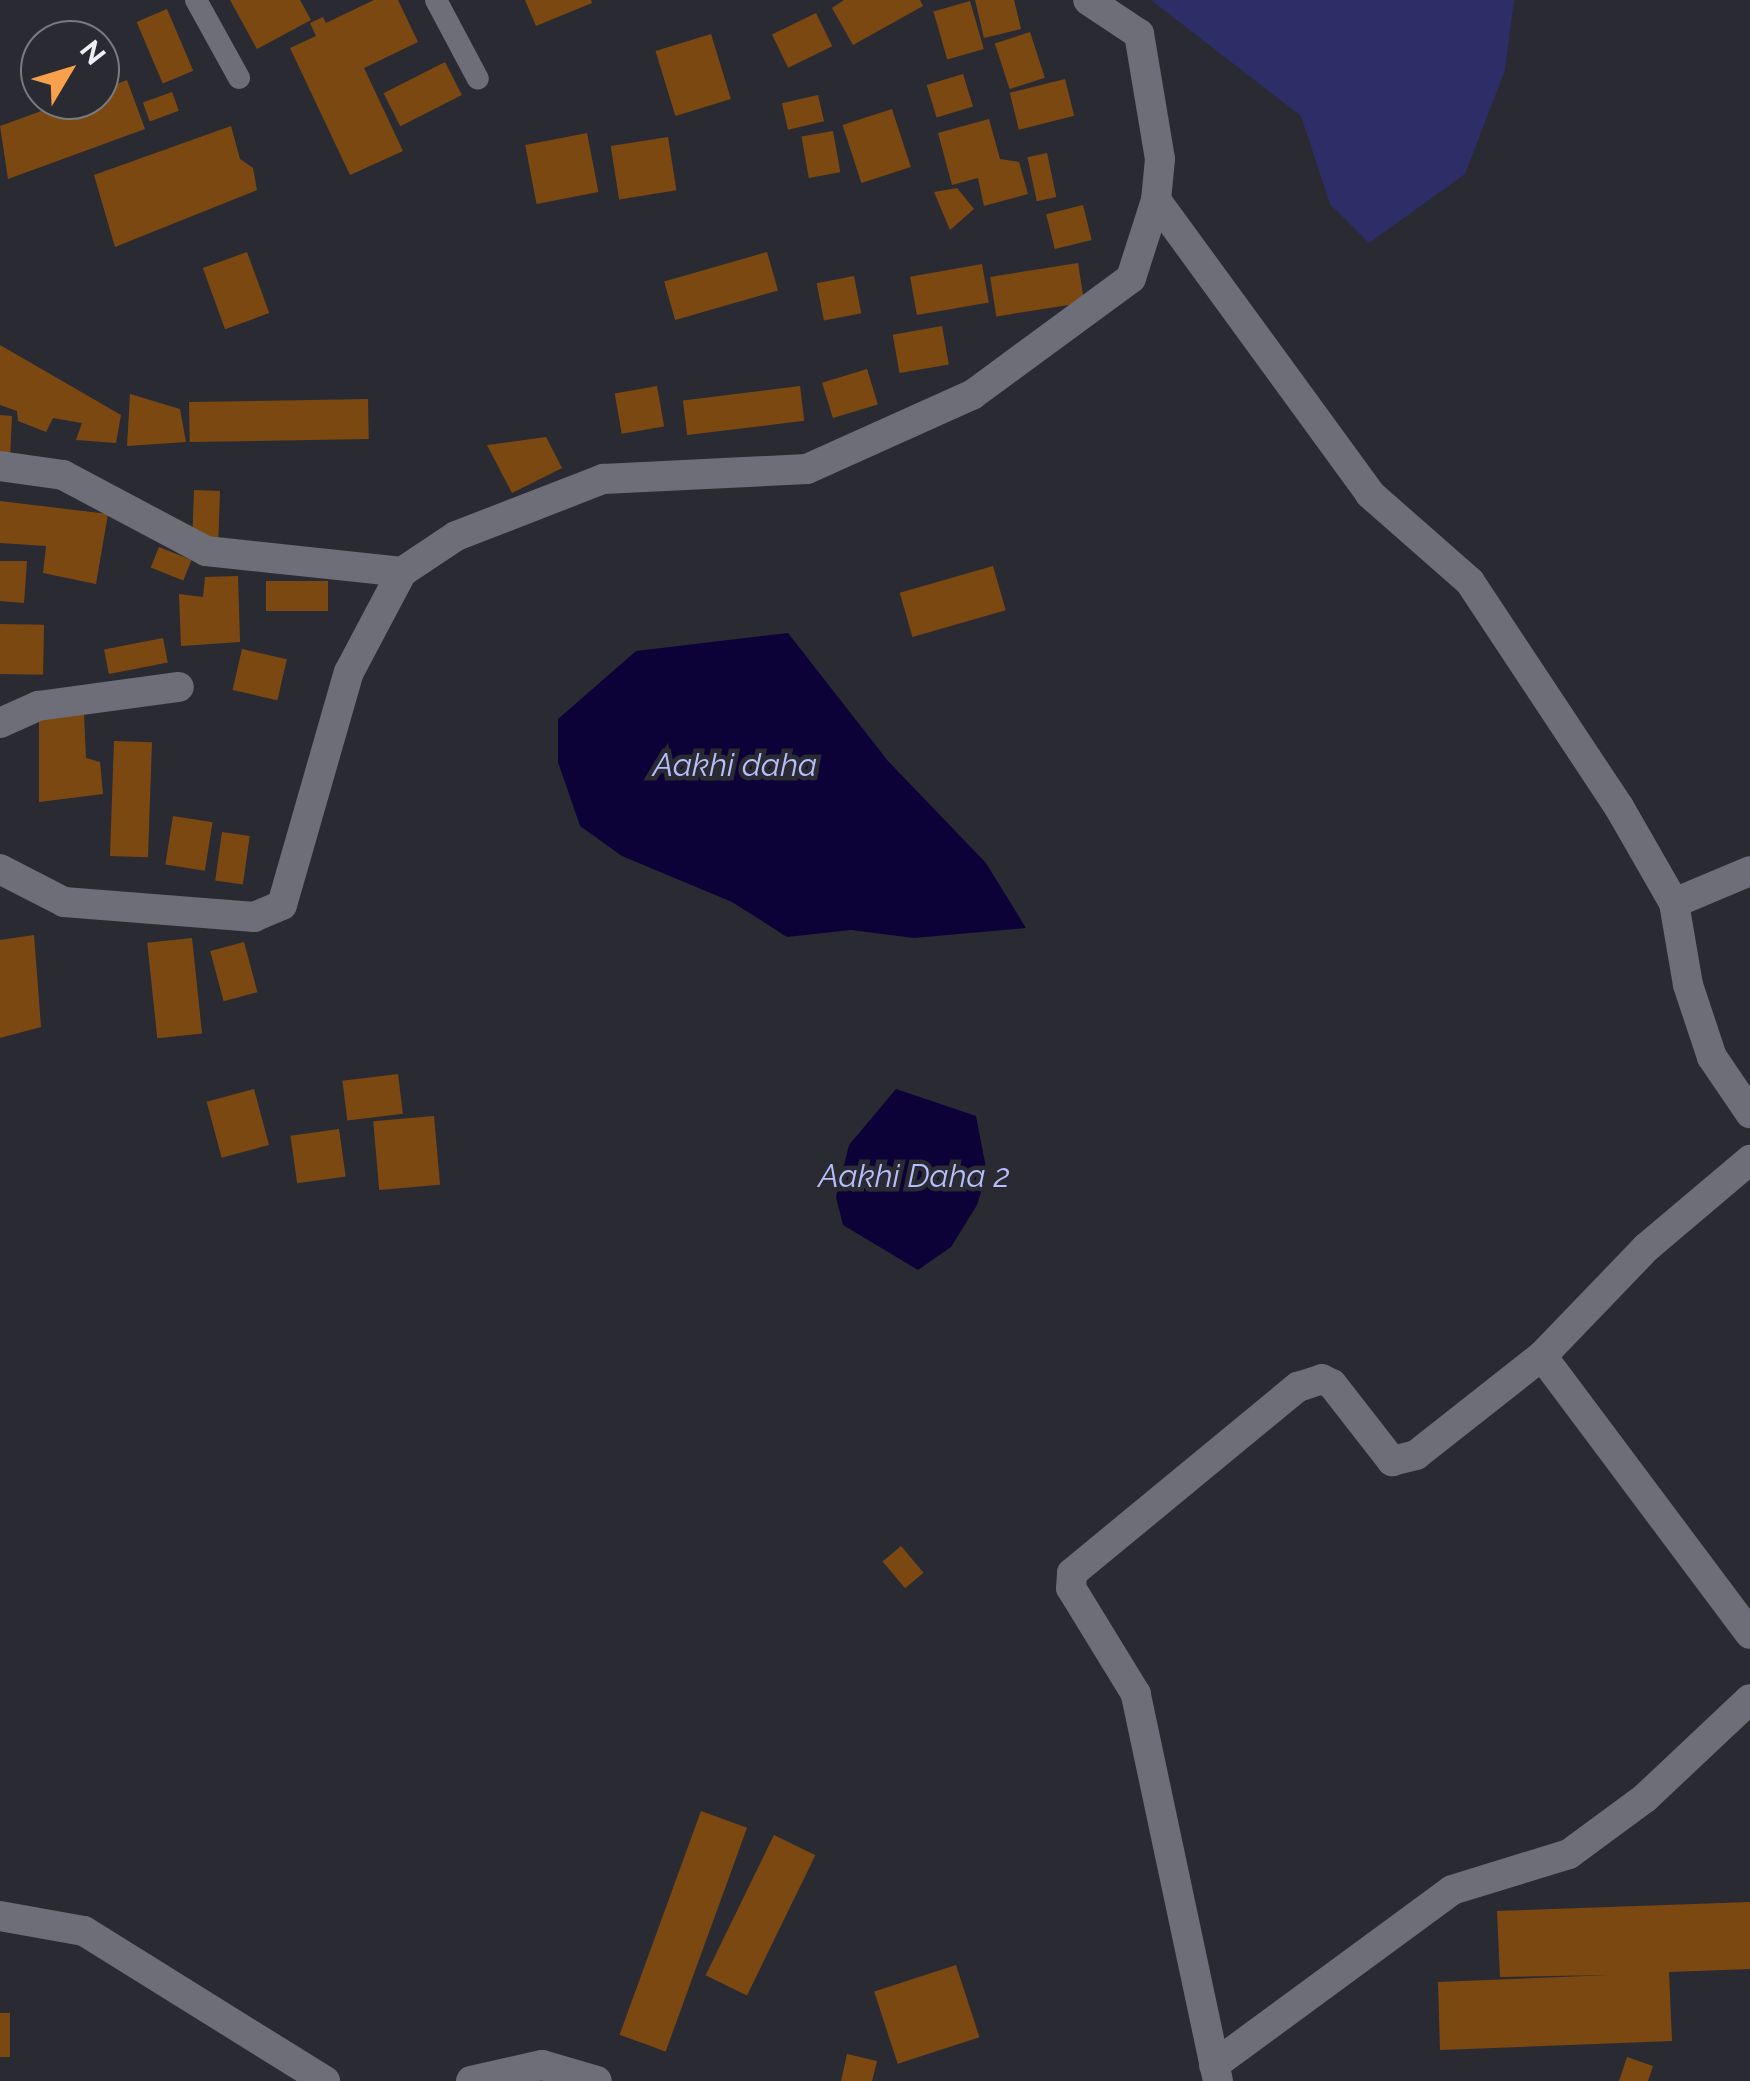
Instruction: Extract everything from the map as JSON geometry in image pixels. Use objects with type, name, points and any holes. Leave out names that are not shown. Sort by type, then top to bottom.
[{"type":"street","points":[[0,868],[64,902],[254,917],[282,905],[349,672],[402,572],[456,536],[603,479],[807,469],[972,395],[1131,278],[1156,200],[1160,159],[1139,34],[1088,0]]},
{"type":"street","points":[[1156,200],[1370,494],[1470,582],[1619,807],[1674,903],[1688,986],[1712,1056],[1750,1113]]},
{"type":"street","points":[[0,466],[63,475],[206,551],[402,572]]},
{"type":"street","points":[[0,723],[38,706],[179,688]]},
{"type":"street","points":[[1674,903],[1750,872]]},
{"type":"street","points":[[1750,1160],[1647,1247],[1542,1356],[1400,1464],[1332,1384],[1322,1379],[1298,1386],[1072,1573],[1072,1588],[1136,1694],[1216,2073],[1452,1890],[1569,1854],[1645,1798],[1750,1699]]},
{"type":"street","points":[[1542,1356],[1750,1634]]},
{"type":"street","points":[[0,1916],[84,1931],[326,2081]]},
{"type":"street","points":[[471,2081],[542,2065],[597,2081]]},
{"type":"lane","points":[[196,0],[239,78]]},
{"type":"lane","points":[[436,0],[478,79]]},
{"type":"shaded area","points":[[1151,0],[1514,0],[1505,70],[1465,174],[1369,243],[1330,204],[1301,116]]},
{"type":"water","name":"Aakhi daha","points":[[788,633],[888,761],[986,863],[1026,928],[914,938],[851,930],[787,937],[732,902],[622,856],[580,826],[558,762],[558,719],[636,651]]},
{"type":"water","name":"Aakhi Daha 2","points":[[896,1089],[976,1116],[987,1173],[977,1205],[951,1247],[918,1270],[843,1225],[836,1197],[849,1145]]},
{"type":"building","points":[[230,0],[300,0],[311,20],[257,49]]},
{"type":"building","points":[[374,0],[398,0],[418,42],[364,68],[403,151],[350,175],[290,48],[316,36],[310,23],[323,17],[326,23]]},
{"type":"building","points":[[525,0],[591,0],[592,3],[536,26]]},
{"type":"building","points":[[844,0],[920,0],[923,6],[853,45],[832,8]]},
{"type":"building","points":[[975,0],[1014,0],[1021,29],[984,38]]},
{"type":"building","points":[[970,1],[984,49],[947,60],[933,11]]},
{"type":"building","points":[[167,9],[193,71],[163,84],[137,22]]},
{"type":"building","points":[[816,13],[832,46],[788,68],[772,34]]},
{"type":"building","points":[[1030,32],[1045,78],[1010,89],[995,43]]},
{"type":"building","points":[[711,34],[731,99],[675,116],[656,51]]},
{"type":"building","points":[[445,62],[462,95],[400,126],[384,93]]},
{"type":"building","points":[[963,74],[973,107],[937,118],[927,85]]},
{"type":"building","points":[[1065,79],[1074,116],[1019,130],[1010,93]]},
{"type":"building","points":[[127,80],[145,129],[8,179],[0,126],[20,119],[120,120],[120,83]]},
{"type":"building","points":[[172,92],[179,111],[150,121],[143,103]]},
{"type":"building","points":[[818,95],[824,121],[788,130],[782,103]]},
{"type":"building","points":[[892,109],[911,167],[861,183],[843,125]]},
{"type":"building","points":[[989,119],[1000,159],[1019,162],[1028,194],[984,206],[978,178],[952,185],[938,133]]},
{"type":"building","points":[[231,126],[240,159],[253,168],[257,190],[115,247],[94,175]]},
{"type":"building","points":[[833,131],[840,172],[809,178],[801,137]]},
{"type":"building","points":[[587,133],[598,192],[537,204],[525,145]]},
{"type":"building","points":[[668,137],[676,190],[619,199],[611,146]]},
{"type":"building","points":[[1047,153],[1056,197],[1037,201],[1027,157]]},
{"type":"building","points":[[957,188],[974,209],[950,230],[934,192]]},
{"type":"building","points":[[1083,205],[1092,240],[1055,249],[1046,214]]},
{"type":"building","points":[[247,252],[269,313],[225,329],[203,268]]},
{"type":"building","points":[[767,252],[778,290],[675,320],[664,281]]},
{"type":"building","points":[[1078,263],[1084,303],[996,316],[990,277]]},
{"type":"building","points":[[982,264],[989,302],[917,315],[910,277]]},
{"type":"building","points":[[854,276],[861,313],[824,321],[817,283]]},
{"type":"building","points":[[942,326],[949,364],[900,373],[893,335]]},
{"type":"building","points":[[0,345],[121,415],[116,443],[76,440],[82,423],[53,418],[46,432],[18,421],[17,411],[0,405]]},
{"type":"building","points":[[867,369],[878,404],[833,418],[822,383]]},
{"type":"building","points":[[657,386],[664,426],[622,434],[615,393]]},
{"type":"building","points":[[800,386],[804,421],[687,435],[683,400]]},
{"type":"building","points":[[130,394],[180,409],[186,442],[127,446]]},
{"type":"building","points":[[368,399],[369,439],[190,442],[189,402]]},
{"type":"building","points":[[0,415],[12,416],[10,459],[0,459]]},
{"type":"building","points":[[546,437],[562,468],[512,493],[487,445]]},
{"type":"building","points":[[194,490],[220,491],[218,537],[192,536]]},
{"type":"building","points":[[0,501],[108,514],[96,584],[43,573],[46,546],[0,543]]},
{"type":"building","points":[[159,547],[191,560],[183,581],[151,567]]},
{"type":"building","points":[[0,561],[27,561],[24,603],[0,601]]},
{"type":"building","points":[[993,566],[1006,610],[912,637],[900,593]]},
{"type":"building","points":[[238,576],[240,642],[181,646],[179,594],[203,597],[205,577]]},
{"type":"building","points":[[266,581],[328,581],[328,611],[266,611]]},
{"type":"building","points":[[0,624],[44,625],[43,675],[0,674]]},
{"type":"building","points":[[163,638],[168,663],[109,674],[104,649]]},
{"type":"building","points":[[242,649],[287,659],[277,700],[233,690]]},
{"type":"building","points":[[84,714],[86,758],[100,762],[103,794],[39,802],[39,719]]},
{"type":"building","points":[[114,741],[152,742],[148,857],[110,856]]},
{"type":"building","points":[[173,816],[213,822],[205,871],[165,864]]},
{"type":"building","points":[[222,832],[250,836],[243,884],[215,881]]},
{"type":"building","points":[[34,935],[41,1027],[0,1038],[0,940]]},
{"type":"building","points":[[192,938],[202,1033],[157,1038],[147,943]]},
{"type":"building","points":[[244,942],[257,992],[224,1001],[210,951]]},
{"type":"building","points":[[398,1074],[403,1114],[347,1121],[342,1081]]},
{"type":"building","points":[[254,1089],[269,1145],[222,1158],[207,1102]]},
{"type":"building","points":[[434,1116],[440,1185],[379,1190],[373,1121]]},
{"type":"building","points":[[339,1129],[346,1177],[297,1183],[290,1136]]},
{"type":"building","points":[[901,1546],[923,1573],[905,1588],[883,1561]]},
{"type":"building","points":[[701,1811],[747,1828],[666,2051],[620,2035]]},
{"type":"building","points":[[774,1835],[815,1855],[747,1995],[706,1975]]},
{"type":"building","points":[[1750,1902],[1750,1969],[1669,1972],[1672,2041],[1440,2050],[1438,1982],[1610,1975],[1500,1977],[1497,1911]]},
{"type":"building","points":[[956,1965],[979,2037],[898,2064],[874,1992]]},
{"type":"building","points":[[0,2013],[10,2013],[10,2057],[0,2057]]},
{"type":"building","points":[[847,2054],[877,2061],[872,2081],[841,2081]]},
{"type":"building","points":[[1627,2057],[1653,2066],[1648,2081],[1619,2081]]}]
